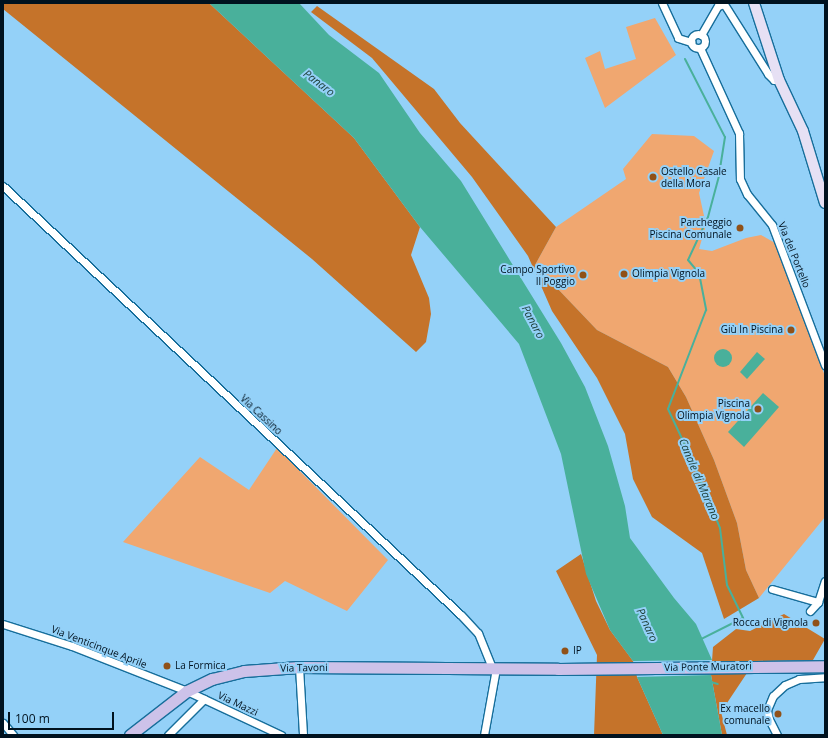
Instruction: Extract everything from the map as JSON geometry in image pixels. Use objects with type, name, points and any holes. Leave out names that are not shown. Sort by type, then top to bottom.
[{"type":"main road","points":[[754,3],[779,80],[803,132],[825,203]]},
{"type":"main road","name":"Via Ponte Muratori","points":[[590,668],[825,666]]},
{"type":"main road","name":"Via Tavoni","points":[[130,735],[187,691],[212,679],[244,671],[300,667],[590,668]]},
{"type":"street","points":[[662,3],[678,38],[691,42]]},
{"type":"street","points":[[701,35],[719,4],[724,4],[730,9],[768,74],[774,80],[779,80]]},
{"type":"street","points":[[701,35],[705,42],[700,48],[694,48],[691,42],[693,36],[701,35]]},
{"type":"street","name":"Via del Portello","points":[[700,48],[739,133],[740,179],[747,194],[772,225],[825,365]]},
{"type":"street","name":"Via Cassino","points":[[3,186],[461,615],[478,633],[494,668]]},
{"type":"street","points":[[810,611],[818,602],[825,581]]},
{"type":"street","points":[[772,590],[818,602]]},
{"type":"street","name":"Via Venticinque Aprile","points":[[3,624],[72,646],[187,691]]},
{"type":"street","points":[[300,667],[303,735]]},
{"type":"street","points":[[484,735],[494,668]]},
{"type":"street","points":[[777,735],[769,719],[768,710],[773,696],[785,685],[799,679],[825,677]]},
{"type":"street","name":"Via Mazzi","points":[[187,691],[281,735]]},
{"type":"street","points":[[168,735],[204,699]]},
{"type":"street","points":[[3,723],[13,735]]},
{"type":"shaded area","points":[[3,3],[209,3],[354,138],[420,227],[411,255],[429,298],[431,314],[426,342],[416,352],[312,259],[3,9]]},
{"type":"shaded area","points":[[317,6],[434,89],[460,123],[556,227],[535,265],[597,330],[668,367],[686,397],[714,460],[737,523],[746,570],[759,598],[724,619],[702,553],[652,517],[633,479],[625,434],[597,378],[552,311],[528,256],[472,177],[372,58],[311,12]]},
{"type":"shaded area","points":[[655,18],[676,55],[605,108],[585,58],[600,51],[605,69],[636,59],[626,27]]},
{"type":"shaded area","points":[[652,134],[694,136],[714,151],[699,193],[706,225],[699,249],[712,251],[746,238],[761,235],[775,243],[825,376],[825,517],[759,598],[746,570],[737,523],[714,460],[686,397],[668,367],[597,330],[535,265],[556,227],[626,179],[623,169]]},
{"type":"shaded area","points":[[277,448],[388,560],[347,611],[285,581],[270,593],[123,542],[200,457],[249,490]]},
{"type":"shaded area","points":[[581,554],[596,601],[610,630],[633,661],[637,677],[663,735],[594,735],[597,655],[556,571]]},
{"type":"shaded area","points":[[784,614],[825,639],[813,660],[755,661],[721,712],[727,735],[722,735],[711,675],[713,647],[736,629],[750,631]]},
{"type":"water","name":"Panaro","points":[[209,3],[299,3],[329,35],[379,73],[420,133],[461,181],[561,343],[585,387],[608,446],[625,506],[630,538],[674,598],[696,624],[712,660],[633,661],[610,630],[586,574],[561,454],[519,344],[420,227],[354,138]]},
{"type":"water","points":[[719,349],[727,349],[732,354],[730,365],[727,367],[719,367],[714,362],[714,354]]},
{"type":"water","points":[[757,352],[765,359],[747,379],[740,372]]},
{"type":"water","points":[[763,393],[779,407],[744,447],[728,432]]},
{"type":"water","points":[[711,675],[722,735],[663,735],[637,677]]},
{"type":"waterway","name":"Canale di Marano","points":[[685,59],[725,137],[719,176],[708,217],[688,260],[699,273],[706,310],[668,409],[693,462],[720,528],[727,585],[743,618],[701,639]]},
{"type":"waterway","points":[[711,682],[718,684]]},
{"type":"place","name":"Ostello Casale della Mora","points":[[653,177]]},
{"type":"place","name":"Parcheggio Piscina Comunale","points":[[740,228]]},
{"type":"place","name":"Olimpia Vignola","points":[[624,274]]},
{"type":"place","name":"Campo Sportivo Il Poggio","points":[[583,275]]},
{"type":"place","name":"Giù In Piscina","points":[[791,330]]},
{"type":"place","name":"Piscina Olimpia Vignola","points":[[758,409]]},
{"type":"place","name":"Rocca di Vignola","points":[[816,623]]},
{"type":"place","name":"IP","points":[[565,651]]},
{"type":"place","name":"La Formica","points":[[167,666]]},
{"type":"place","name":"Ex macello comunale","points":[[778,714]]}]
